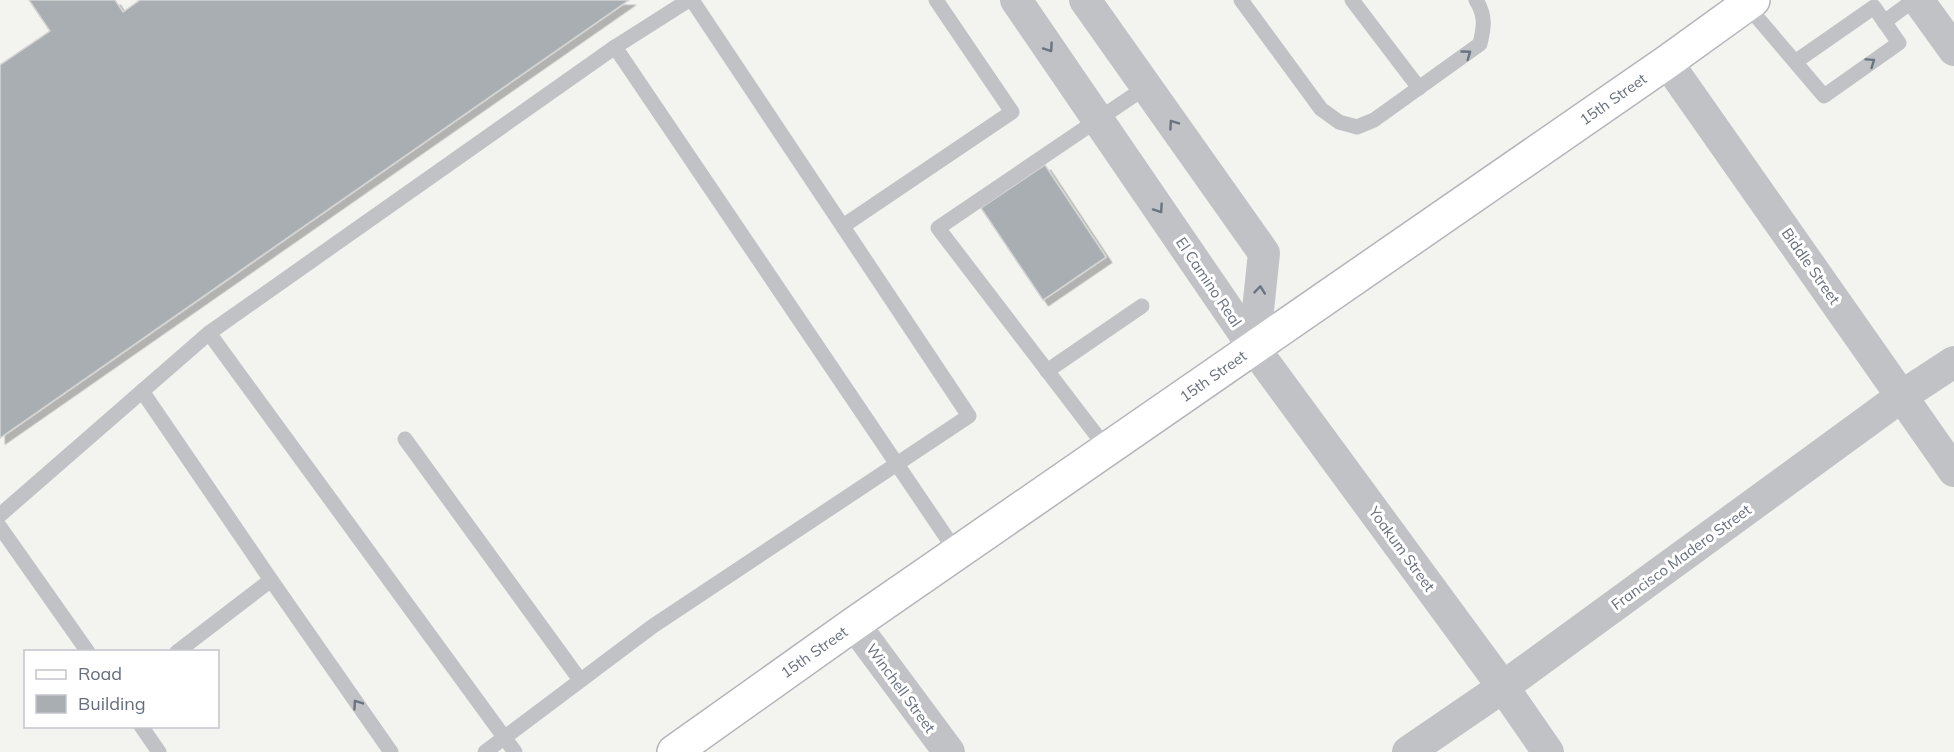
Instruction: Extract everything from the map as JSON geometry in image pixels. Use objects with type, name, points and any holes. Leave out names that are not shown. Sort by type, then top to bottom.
[{"type":"main road","name":"15th Street","points":[[674,752],[854,624],[1667,62],[1747,2]]},
{"type":"street","name":"El Camino Real","points":[[1016,0],[1254,348]]},
{"type":"street","name":"El Camino Real","points":[[1085,0],[1264,253],[1254,348]]},
{"type":"street","points":[[1916,0],[1954,50]]},
{"type":"street","name":"Biddle Street","points":[[1667,62],[1954,471]]},
{"type":"street","name":"Yoakum Street","points":[[1254,348],[1503,687],[1548,752]]},
{"type":"street","name":"Francisco Madero Street","points":[[1408,752],[1503,687],[1902,396],[1954,362]]},
{"type":"street","name":"Winchell Street","points":[[854,624],[949,752]]},
{"type":"lane","points":[[0,515],[209,333],[615,47],[690,0],[969,416],[653,626],[485,752]]},
{"type":"lane","points":[[843,226],[1012,112],[936,0]]},
{"type":"lane","points":[[1241,0],[1321,110],[1339,122],[1357,127],[1374,120],[1480,44],[1485,25],[1483,11],[1476,0]]},
{"type":"lane","points":[[1352,0],[1419,88]]},
{"type":"lane","points":[[1884,22],[1916,0]]},
{"type":"lane","points":[[1747,2],[1795,62],[1824,96],[1899,42],[1874,7],[1795,62]]},
{"type":"lane","points":[[615,47],[957,553]]},
{"type":"lane","points":[[1107,449],[938,228],[1146,87]]},
{"type":"lane","points":[[1047,371],[1142,306]]},
{"type":"lane","points":[[209,333],[515,752]]},
{"type":"lane","points":[[142,391],[391,752]]},
{"type":"lane","points":[[405,438],[580,680]]},
{"type":"lane","points":[[0,527],[87,650]]},
{"type":"lane","points":[[178,650],[271,580]]},
{"type":"lane","points":[[142,728],[159,752]]},
{"type":"building","points":[[29,0],[115,0],[123,12],[140,0],[629,0],[0,438],[0,65],[50,31]]},
{"type":"building","points":[[1045,165],[1106,257],[1043,300],[981,208]]}]
